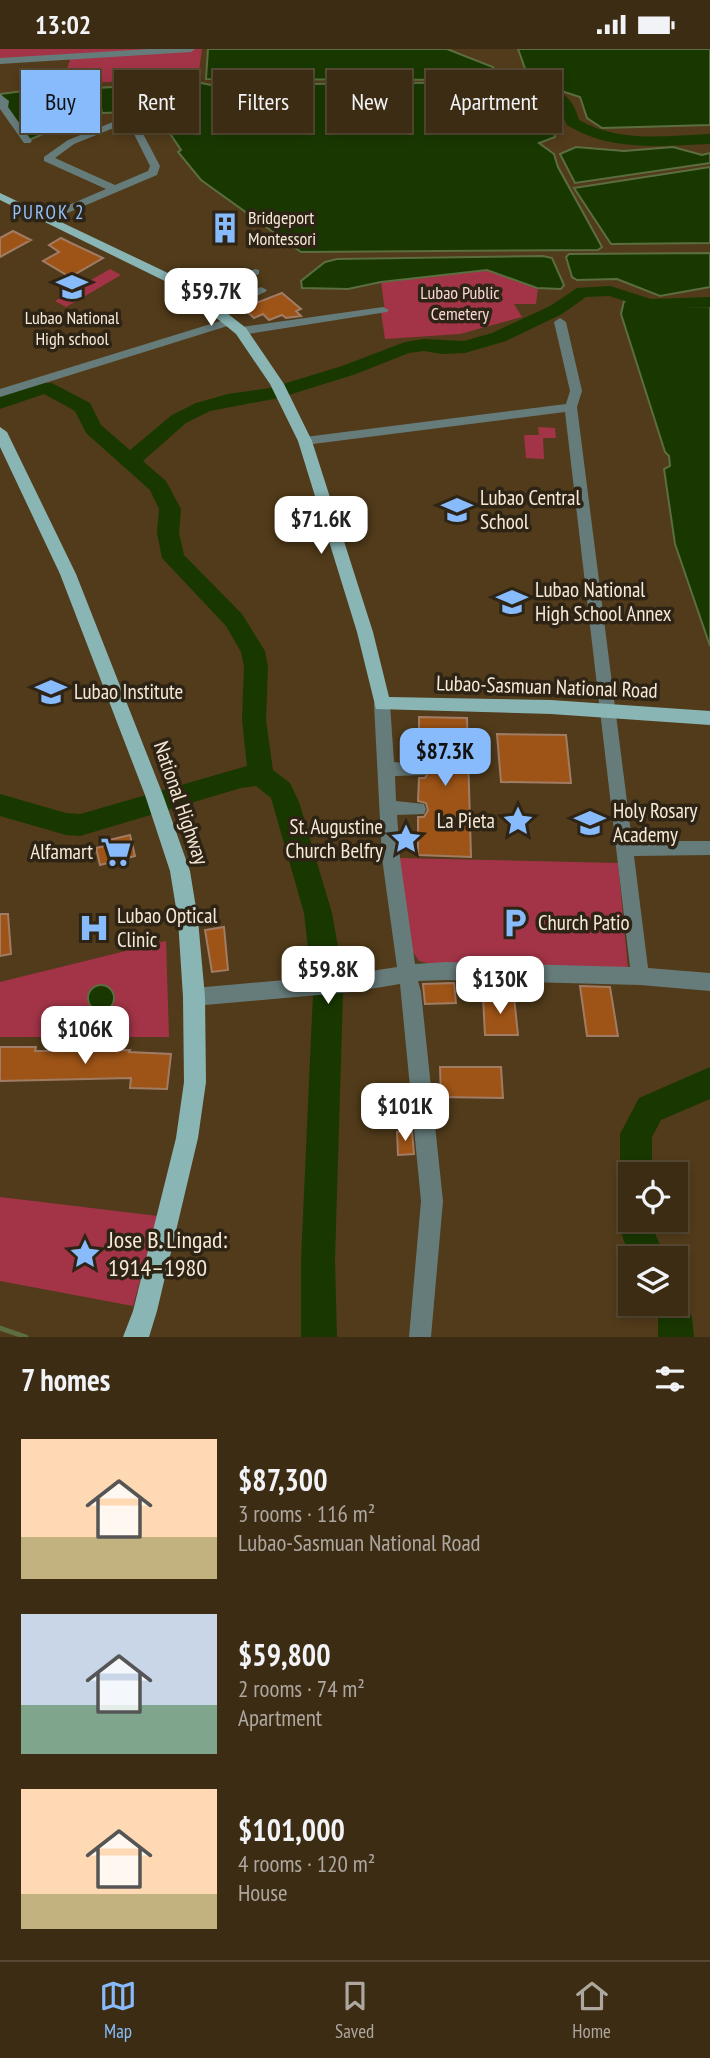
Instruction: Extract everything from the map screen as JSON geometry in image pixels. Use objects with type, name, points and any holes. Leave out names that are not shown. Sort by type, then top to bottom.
[{"type":"main road","points":[[0,196],[185,286],[236,327],[277,384],[305,441],[365,632],[382,704]]},
{"type":"main road","name":"National Highway","points":[[0,432],[68,574],[154,795],[180,871],[188,920],[194,997],[195,1082],[187,1138],[145,1311],[136,1337]]},
{"type":"main road","name":"Lubao-Sasmuan National Road","points":[[382,704],[610,710],[710,717]]},
{"type":"street","points":[[0,61],[191,49]]},
{"type":"street","points":[[0,97],[4,101],[3,107],[27,142]]},
{"type":"street","points":[[47,218],[153,173],[155,170],[136,128],[121,122],[71,142],[48,159],[114,189]]},
{"type":"street","points":[[200,297],[255,272]]},
{"type":"street","points":[[216,310],[261,290]]},
{"type":"street","points":[[0,393],[236,327],[383,310]]},
{"type":"street","points":[[560,322],[576,391],[571,407],[610,710],[623,849],[640,976]]},
{"type":"street","points":[[305,441],[571,407]]},
{"type":"street","points":[[382,704],[391,858],[407,975],[412,992],[432,1201],[420,1337]]},
{"type":"street","points":[[387,769],[419,770]]},
{"type":"street","points":[[389,808],[418,809]]},
{"type":"street","points":[[623,849],[710,848]]},
{"type":"street","points":[[194,997],[352,983],[446,971],[640,976],[710,982]]},
{"type":"green space","points":[[0,49],[202,49],[199,71],[114,70],[114,82],[100,82],[100,70],[67,70],[71,57],[0,60]]},
{"type":"green space","points":[[110,269],[121,275],[66,307],[55,301]]},
{"type":"green space","name":"Lubao Public Cemetery","points":[[487,270],[538,287],[536,304],[514,304],[522,317],[460,334],[385,339],[381,312],[385,312],[381,282]]},
{"type":"green space","points":[[538,427],[555,428],[556,438],[543,438],[544,459],[526,458],[524,435],[539,435]]},
{"type":"green space","name":"Church Patio","points":[[399,858],[618,863],[628,968],[435,965],[419,961],[411,949]]},
{"type":"green space","points":[[166,941],[169,1037],[0,1037],[0,982]]},
{"type":"green space","points":[[0,1197],[158,1216],[133,1306],[0,1281]]},
{"type":"shaded area","points":[[208,49],[447,49],[496,70],[426,70],[426,80],[412,80],[412,70],[327,70],[327,79],[313,79],[313,70],[213,70],[213,79],[206,79]]},
{"type":"shaded area","points":[[518,49],[710,49],[710,125],[602,128],[587,118],[580,97],[562,91],[562,70],[526,70]]},
{"type":"shaded area","points":[[199,83],[213,85],[213,133],[313,133],[313,84],[327,84],[327,133],[412,133],[412,83],[426,83],[426,133],[554,133],[555,137],[539,143],[554,154],[558,167],[602,247],[598,250],[301,252],[201,180],[178,152],[181,150],[170,133],[199,133]]},
{"type":"shaded area","points":[[114,87],[114,113],[102,113],[100,88]]},
{"type":"shaded area","points":[[21,91],[21,129],[5,107],[0,94]]},
{"type":"shaded area","points":[[24,133],[46,133],[29,140]]},
{"type":"shaded area","points":[[576,147],[624,151],[673,147],[702,155],[710,153],[710,163],[575,183],[560,154]]},
{"type":"shaded area","points":[[710,167],[710,243],[611,244],[574,188]]},
{"type":"shaded area","points":[[710,253],[710,287],[660,296],[617,279],[577,280],[572,277],[566,257],[569,254]]},
{"type":"shaded area","points":[[552,258],[564,285],[561,289],[537,288],[487,270],[381,282],[348,289],[302,288],[301,281],[325,262],[337,259]]},
{"type":"shaded area","points":[[629,300],[649,307],[710,306],[710,646],[675,544],[664,469],[670,466],[669,456],[665,452],[621,314],[624,301]]},
{"type":"shaded area","points":[[101,985],[110,989],[114,998],[110,1007],[101,1011],[92,1007],[88,998],[92,989]]},
{"type":"building","points":[[13,231],[31,240],[0,257],[0,238]]},
{"type":"building","points":[[61,238],[103,258],[70,277],[43,261],[59,252],[49,245]]},
{"type":"building","points":[[282,293],[301,309],[296,311],[301,316],[286,318],[282,315],[269,320],[263,314],[254,318],[243,308]]},
{"type":"building","points":[[419,717],[467,718],[471,857],[418,855],[418,817],[424,817],[428,810],[426,803],[418,801],[419,778],[425,778],[429,771],[427,764],[419,762]]},
{"type":"building","points":[[497,734],[566,735],[571,783],[501,782]]},
{"type":"building","name":"Alfamart","points":[[130,835],[135,856],[100,865],[96,848],[105,846],[105,841]]},
{"type":"building","points":[[0,914],[8,914],[11,954],[0,956]]},
{"type":"building","points":[[224,927],[228,970],[212,972],[205,930]]},
{"type":"building","points":[[454,983],[456,1003],[425,1004],[423,984]]},
{"type":"building","points":[[580,986],[610,987],[618,1036],[587,1036]]},
{"type":"building","points":[[483,997],[514,997],[518,1035],[485,1035]]},
{"type":"building","points":[[0,1047],[36,1047],[35,1051],[130,1050],[129,1052],[171,1054],[167,1089],[130,1088],[131,1078],[0,1081]]},
{"type":"building","points":[[440,1067],[501,1067],[503,1098],[441,1097]]},
{"type":"building","points":[[397,1132],[412,1132],[414,1154],[398,1155]]},
{"type":"waterway","points":[[562,98],[572,122],[603,137],[638,141],[710,139]]},
{"type":"waterway","points":[[131,460],[179,419],[203,407],[228,400],[272,394],[349,370],[405,348],[424,345],[442,348],[465,347],[499,337],[556,310],[583,292],[610,291],[650,304],[710,302]]},
{"type":"waterway","points":[[0,403],[45,387],[83,407],[93,428],[159,486],[170,509],[168,533],[173,558],[234,620],[253,651],[256,667],[254,720],[261,775]]},
{"type":"waterway","points":[[0,805],[66,824],[80,825],[241,777],[261,775]]},
{"type":"waterway","points":[[261,775],[281,791],[286,802],[318,913],[326,964],[328,993],[318,1260],[319,1337]]},
{"type":"waterway","points":[[636,1162],[636,1134],[650,1109],[689,1094],[710,1082]]},
{"type":"waterway","points":[[637,1232],[643,1246]]},
{"type":"waterway","points":[[674,1316],[676,1337]]},
{"type":"waterway","points":[[0,1328],[26,1337]]},
{"type":"place","name":"Bridgeport Montessori","points":[[225,228]]},
{"type":"place","name":"Lubao National High school","points":[[72,287]]},
{"type":"place","name":"Lubao Central School","points":[[457,510]]},
{"type":"place","name":"Lubao National High School Annex","points":[[512,602]]},
{"type":"place","name":"Lubao Institute","points":[[51,692]]},
{"type":"place","name":"La Pieta","points":[[518,821]]},
{"type":"place","name":"Holy Rosary Academy","points":[[590,823]]},
{"type":"place","name":"St. Augustine Church Belfry","points":[[406,839]]},
{"type":"place","name":"Alfamart","points":[[116,852]]},
{"type":"place","name":"Church Patio","points":[[515,923]]},
{"type":"place","name":"Lubao Optical Clinic","points":[[94,928]]},
{"type":"place","name":"Jose B. Lingad: 1914–1980","points":[[85,1254]]},
{"type":"district","name":"PUROK 2","points":[[49,212]]}]
